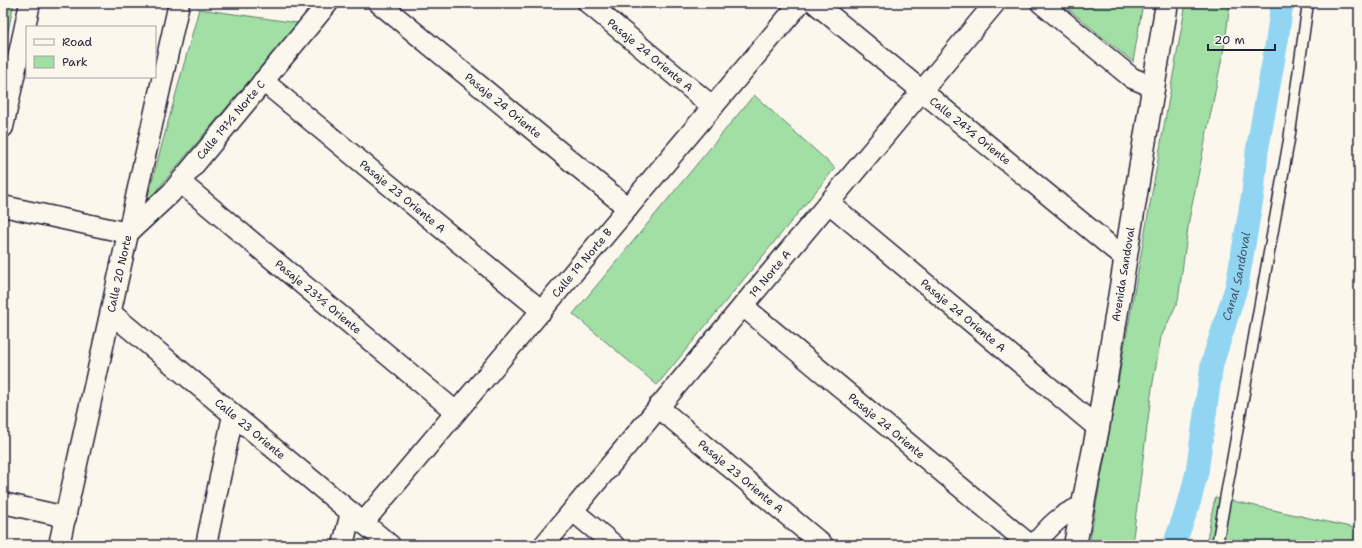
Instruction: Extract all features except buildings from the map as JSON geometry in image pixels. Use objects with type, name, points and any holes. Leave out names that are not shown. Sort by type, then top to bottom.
[{"type":"street","points":[[3,127],[30,3]]},
{"type":"street","name":"Calle 20 Norte","points":[[59,545],[179,3]]},
{"type":"street","name":"Calle 19½ Norte C","points":[[128,233],[152,212],[180,182],[328,3]]},
{"type":"street","name":"Pasaje 24 Oriente","points":[[379,3],[628,208]]},
{"type":"street","name":"Pasaje 24 Oriente A","points":[[588,3],[713,107]]},
{"type":"street","name":"Calle 19 Norte B","points":[[357,518],[456,412],[800,3]]},
{"type":"street","name":"Calle 24½ Oriente","points":[[814,3],[1126,259]]},
{"type":"street","name":"19 Norte A","points":[[544,545],[995,3]]},
{"type":"street","points":[[1040,3],[1132,78],[1154,87]]},
{"type":"street","name":"Avenida Sandoval","points":[[1075,545],[1084,506],[1098,428],[1167,3]]},
{"type":"street","name":"Pasaje 23 Oriente A","points":[[263,81],[542,311]]},
{"type":"street","name":"Pasaje 23½ Oriente","points":[[180,182],[456,412]]},
{"type":"street","name":"Pasaje 24 Oriente A","points":[[829,203],[1098,428]]},
{"type":"street","points":[[3,206],[128,233]]},
{"type":"street","name":"Pasaje 24 Oriente","points":[[743,306],[1030,545]]},
{"type":"street","name":"Calle 23 Oriente","points":[[111,313],[390,545]]},
{"type":"street","name":"Pasaje 23 Oriente A","points":[[658,407],[824,545]]},
{"type":"street","points":[[206,545],[233,415]]},
{"type":"street","points":[[3,503],[66,517]]},
{"type":"street","points":[[1034,545],[1054,521],[1072,510],[1084,506]]},
{"type":"street","points":[[573,510],[614,545]]},
{"type":"street","points":[[343,545],[357,518]]},
{"type":"lane","points":[[1217,545],[1289,140],[1308,3]]},
{"type":"green space","points":[[3,3],[14,3],[3,54]]},
{"type":"green space","points":[[1061,3],[1143,3],[1133,62]]},
{"type":"green space","points":[[1186,3],[1230,3],[1225,43],[1189,220],[1178,301],[1161,337],[1152,388],[1132,545],[1089,545]]},
{"type":"green space","points":[[199,9],[298,23],[146,203]]},
{"type":"green space","points":[[754,95],[835,168],[657,385],[573,314]]},
{"type":"green space","points":[[1215,497],[1359,529],[1359,545],[1206,545]]},
{"type":"waterway","name":"Canal Sandoval","points":[[1174,545],[1190,500],[1197,472],[1212,364],[1237,285],[1253,193],[1257,151],[1277,41],[1282,3]]}]
